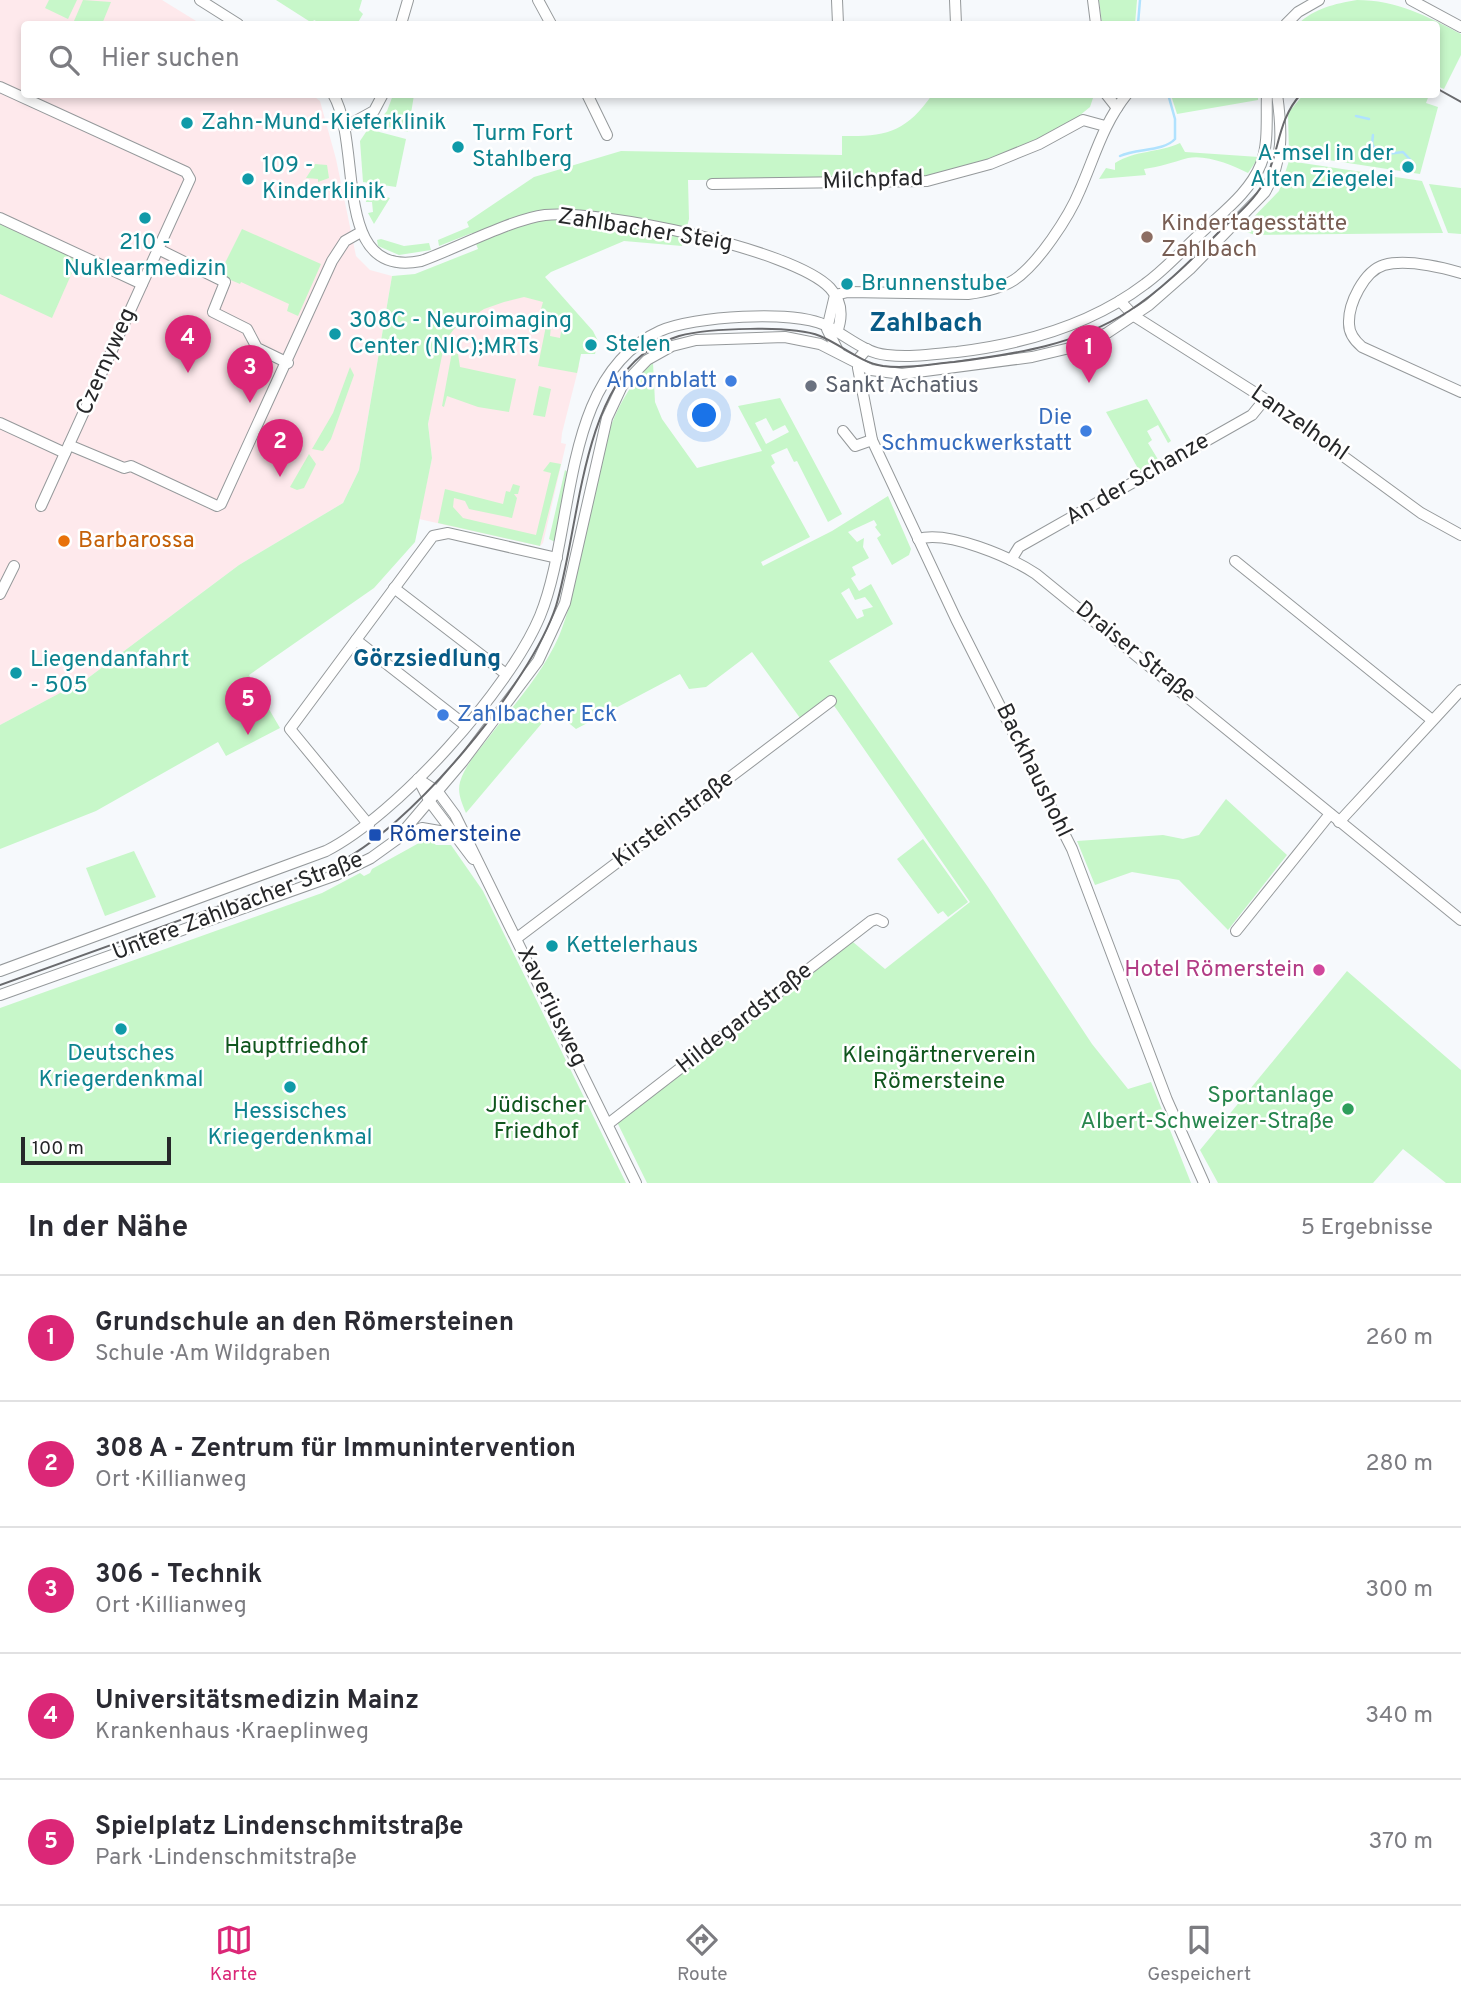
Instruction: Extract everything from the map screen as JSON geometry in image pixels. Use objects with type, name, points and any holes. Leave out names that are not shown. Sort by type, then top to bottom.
[{"type":"street","points":[[200,0],[233,21]]},
{"type":"street","points":[[402,21],[408,0]]},
{"type":"street","points":[[539,0],[550,21]]},
{"type":"street","points":[[837,0],[838,21]]},
{"type":"street","points":[[955,0],[956,21]]},
{"type":"street","points":[[1093,0],[1096,21]]},
{"type":"street","points":[[1289,21],[1298,12],[1319,0]]},
{"type":"street","points":[[1411,0],[1461,27]]},
{"type":"street","name":"Czernyweg","points":[[0,87],[21,97]]},
{"type":"street","name":"Czernyweg","points":[[24,98],[186,172],[190,179],[41,506]]},
{"type":"street","points":[[0,423],[124,468],[131,466],[217,506],[221,504],[338,250],[345,241],[361,232],[345,127],[334,98]]},
{"type":"street","points":[[345,127],[374,111],[381,98]]},
{"type":"street","points":[[588,98],[607,135]]},
{"type":"street","points":[[1110,98],[1117,108]]},
{"type":"street","points":[[839,354],[831,331],[835,295],[848,292],[987,292],[1012,282],[1030,266],[1065,217],[1081,189],[1103,130],[1124,98]]},
{"type":"street","name":"Untere Zahlbacher Straße","points":[[0,971],[341,844],[369,825],[418,779],[506,674],[540,616],[588,418],[607,376],[631,349],[655,333],[696,321],[788,317],[831,331],[867,349],[886,355],[904,356],[1015,344],[1054,331],[1120,301],[1160,272],[1250,184],[1263,156],[1272,98]]},
{"type":"street","name":"Untere Zahlbacher Straße","points":[[0,995],[336,875],[371,858],[396,840],[514,697],[552,635],[570,584],[607,418],[616,396],[630,376],[653,356],[683,343],[734,338],[803,339],[858,365],[882,373],[910,374],[1032,357],[1084,344],[1134,316],[1190,269],[1265,192],[1280,157],[1282,135],[1273,98]]},
{"type":"street","name":"Milchpfad","points":[[712,184],[927,181],[990,164],[1039,144],[1083,120],[1103,130]]},
{"type":"street","name":"Zahlbacher Steig","points":[[361,232],[372,253],[399,264],[435,256],[530,218],[559,214],[588,217],[685,233],[760,251],[816,278],[835,295]]},
{"type":"street","points":[[0,218],[142,284]]},
{"type":"street","points":[[158,249],[225,282],[213,312],[247,329],[257,348],[288,363]]},
{"type":"street","points":[[1461,272],[1412,265],[1383,265],[1365,279],[1349,322],[1354,340],[1362,347],[1461,392]]},
{"type":"street","name":"Lanzelhohl","points":[[1120,301],[1134,316],[1265,399],[1421,513],[1461,534]]},
{"type":"street","points":[[803,339],[831,331]]},
{"type":"street","points":[[858,365],[867,349]]},
{"type":"street","name":"Backhaushohl","points":[[858,365],[860,391],[872,440],[918,539],[1072,849],[1167,1100],[1203,1183]]},
{"type":"street","name":"An der Schanze","points":[[1011,560],[1019,547],[1252,415],[1265,399]]},
{"type":"street","points":[[843,431],[855,446],[872,440]]},
{"type":"street","points":[[369,825],[290,729],[433,536],[448,533],[556,558]]},
{"type":"street","name":"Draiser Straße","points":[[918,539],[939,537],[1011,560],[1036,574],[1461,920]]},
{"type":"street","points":[[1235,561],[1432,720]]},
{"type":"street","points":[[0,594],[13,566]]},
{"type":"street","points":[[394,587],[506,674]]},
{"type":"street","points":[[356,640],[465,725]]},
{"type":"street","points":[[1339,822],[1461,690]]},
{"type":"street","name":"Kirsteinstraße","points":[[517,938],[831,701]]},
{"type":"street","name":"Xaveriusweg","points":[[418,779],[438,792],[452,809],[636,1183]]},
{"type":"street","name":"Xaveriusweg","points":[[418,779],[452,834],[482,870]]},
{"type":"street","points":[[1236,931],[1330,814]]},
{"type":"street","points":[[396,840],[422,828],[452,834]]},
{"type":"street","name":"Hildegardstraße","points":[[608,1124],[871,920],[883,922]]},
{"type":"shaded area","points":[[0,0],[162,0],[196,21],[21,21],[21,98],[316,98],[320,101],[336,159],[356,256],[370,270],[392,276],[359,470],[343,503],[239,565],[88,678],[0,725]]},
{"type":"shaded area","points":[[544,278],[579,366],[562,433],[561,443],[566,444],[543,543],[540,546],[419,519],[432,458],[428,424],[447,324]]},
{"type":"green space","points":[[49,0],[77,0],[68,19],[45,8]]},
{"type":"green space","points":[[83,0],[111,2],[103,21],[74,21]]},
{"type":"green space","points":[[276,0],[362,0],[359,10],[363,14],[359,21],[309,21]]},
{"type":"green space","points":[[1099,0],[1137,0],[1135,21],[1102,21]]},
{"type":"green space","points":[[1357,0],[1385,3],[1435,21],[1302,21],[1311,14]]},
{"type":"green space","points":[[1440,24],[1461,34],[1461,55],[1444,89],[1440,87]]},
{"type":"green space","points":[[392,98],[414,98],[408,132],[376,124],[387,111]]},
{"type":"green space","points":[[930,98],[1093,98],[1090,107],[1080,118],[1047,137],[989,162],[925,179],[688,180],[689,219],[682,246],[624,241],[545,277],[593,331],[598,341],[595,354],[581,354],[577,373],[538,366],[546,326],[551,327],[550,336],[560,338],[562,326],[552,323],[553,314],[541,309],[543,302],[524,297],[504,302],[484,309],[454,329],[445,341],[428,424],[432,458],[415,542],[374,588],[249,675],[280,728],[226,756],[218,742],[96,811],[0,849],[0,725],[88,678],[239,565],[343,503],[359,470],[392,276],[415,274],[478,249],[472,233],[439,246],[438,240],[469,227],[467,222],[534,177],[621,151],[842,155],[842,136],[871,135],[894,130]]},
{"type":"green space","points":[[1172,98],[1258,98],[1258,100],[1177,114]]},
{"type":"green space","points":[[1301,98],[1428,98],[1426,103],[1438,107],[1420,174],[1289,154],[1288,113]]},
{"type":"green space","points":[[368,129],[406,139],[396,187],[363,182],[360,141]]},
{"type":"green space","points":[[1180,143],[1185,152],[1259,157],[1248,173],[1219,161],[1195,157],[1144,169],[1146,175],[1099,179],[1106,168],[1115,170],[1115,163],[1123,159]]},
{"type":"green space","points":[[1289,161],[1422,181],[1443,233],[1255,235],[1241,230],[1279,191]]},
{"type":"green space","points":[[315,164],[327,165],[329,178],[318,182],[318,179],[306,178]]},
{"type":"green space","points":[[1429,184],[1461,188],[1461,234],[1448,233]]},
{"type":"green space","points":[[365,190],[390,198],[374,224],[368,213],[373,212],[372,202],[366,202]]},
{"type":"green space","points":[[0,223],[78,259],[52,318],[0,294]]},
{"type":"green space","points":[[242,229],[321,264],[298,316],[287,311],[289,304],[219,275]]},
{"type":"green space","points":[[377,240],[404,246],[429,243],[431,250],[399,255],[378,246]]},
{"type":"green space","points":[[452,352],[458,354],[460,367],[516,379],[509,412],[478,407],[447,396],[444,407],[442,406]]},
{"type":"green space","name":"Kleingärtnerverein Römersteine","points":[[653,363],[655,402],[662,419],[697,468],[762,451],[738,406],[780,398],[842,514],[828,522],[797,461],[794,462],[787,448],[771,455],[775,463],[771,466],[810,537],[761,562],[763,566],[832,531],[888,496],[911,549],[909,555],[892,565],[877,538],[881,535],[874,520],[848,532],[857,542],[864,538],[863,547],[869,558],[852,567],[856,575],[851,578],[859,591],[871,584],[893,624],[829,661],[988,887],[1092,1044],[1128,1089],[1151,1082],[1191,1183],[647,1183],[617,1122],[853,942],[885,969],[970,902],[828,697],[800,718],[752,652],[706,687],[689,689],[680,674],[576,729],[553,710],[466,813],[459,790],[465,770],[536,676],[559,636],[570,603],[602,453],[614,418],[631,388]],"holes":[[[766,418],[773,431],[785,425],[789,432],[766,444],[755,423]],[[849,588],[855,600],[865,597],[873,607],[862,610],[864,616],[857,619],[841,593]]]},
{"type":"green space","points":[[350,367],[354,375],[331,439],[323,451],[312,449],[333,413]]},
{"type":"green space","points":[[539,386],[551,389],[545,417],[533,415]]},
{"type":"green space","points":[[1147,399],[1171,441],[1168,443],[1158,425],[1147,431],[1152,440],[1148,443],[1159,461],[1140,472],[1106,412]]},
{"type":"green space","points":[[309,454],[316,464],[304,488],[297,490],[290,487]]},
{"type":"green space","points":[[550,462],[561,464],[540,546],[438,523],[445,489],[503,504],[506,491],[510,492],[513,484],[520,486],[518,494],[514,494],[517,498],[512,518],[469,509],[465,501],[454,498],[453,507],[463,518],[536,535],[551,473],[543,471]]},
{"type":"green space","points":[[565,470],[570,474],[555,542],[549,539]]},
{"type":"green space","points":[[1226,799],[1287,855],[1228,930],[1179,880],[1132,872],[1095,885],[1077,841],[1163,835],[1183,839],[1199,835]]},
{"type":"green space","name":"Hauptfriedhof","points":[[428,838],[436,845],[451,845],[483,891],[626,1183],[0,1183],[0,1008],[322,893],[360,873],[364,876],[370,873],[372,869]]},
{"type":"green space","points":[[923,839],[968,902],[948,917],[943,911],[938,914],[897,859]]},
{"type":"green space","points":[[134,851],[156,897],[105,916],[86,868]]},
{"type":"green space","name":"Sportanlage Albert-Schweizer-Straße","points":[[1347,971],[1461,1070],[1461,1183],[1446,1183],[1403,1149],[1373,1183],[1218,1183],[1200,1150]]},
{"type":"waterway","points":[[1138,21],[1140,0]]},
{"type":"waterway","points":[[1120,156],[1164,146],[1175,139],[1175,119],[1169,98]]},
{"type":"waterway","points":[[1356,116],[1369,119]]},
{"type":"waterway","points":[[1373,135],[1372,144],[1377,151],[1387,154],[1403,152],[1415,165]]},
{"type":"tram line","points":[[1440,90],[1461,102]]},
{"type":"tram line","points":[[0,985],[333,865],[363,848],[430,789],[494,713],[542,638],[556,606],[564,577],[584,472],[594,437],[606,404],[622,377],[646,352],[669,339],[693,333],[790,330],[820,336],[874,364],[910,367],[1023,351],[1088,332],[1109,323],[1153,293],[1248,204],[1263,184],[1273,161],[1282,127],[1298,98]]},
{"type":"place","name":"Zahn-Mund-Kieferklinik","points":[[187,123]]},
{"type":"place","name":"Turm Fort Stahlberg","points":[[458,147]]},
{"type":"place","name":"A-msel in der Alten Ziegelei","points":[[1408,167]]},
{"type":"place","name":"109 - Kinderklinik","points":[[248,179]]},
{"type":"place","name":"210 - Nuklearmedizin","points":[[145,218]]},
{"type":"place","name":"Kindertagesstätte Zahlbach","points":[[1147,237]]},
{"type":"place","name":"Brunnenstube","points":[[847,284]]},
{"type":"place","name":"308C - Neuroimaging Center (NIC);MRTs","points":[[335,334]]},
{"type":"place","name":"Stelen","points":[[591,345]]},
{"type":"place","name":"Universitätsmedizin Mainz","points":[[188,373]]},
{"type":"place","name":"Ahornblatt","points":[[731,381]]},
{"type":"place","name":"Grundschule an den Römersteinen","points":[[1089,383]]},
{"type":"place","name":"Sankt Achatius","points":[[811,386]]},
{"type":"place","name":"306 - Technik","points":[[250,403]]},
{"type":"place","name":"Die Schmuckwerkstatt","points":[[1086,431]]},
{"type":"place","name":"308 A - Zentrum für Immunintervention","points":[[280,477]]},
{"type":"place","name":"Barbarossa","points":[[64,541]]},
{"type":"place","name":"Liegendanfahrt - 505","points":[[16,673]]},
{"type":"place","name":"Zahlbacher Eck","points":[[443,715]]},
{"type":"place","name":"Spielplatz Lindenschmitstraße","points":[[248,735]]},
{"type":"place","name":"Römersteine","points":[[375,835]]},
{"type":"place","name":"Kettelerhaus","points":[[552,946]]},
{"type":"place","name":"Hotel Römerstein","points":[[1319,970]]},
{"type":"place","name":"Deutsches Kriegerdenkmal","points":[[121,1029]]},
{"type":"place","name":"Hessisches Kriegerdenkmal","points":[[290,1087]]},
{"type":"place","name":"Sportanlage Albert-Schweizer-Straße","points":[[1348,1109]]},
{"type":"district","name":"Zahlbach","points":[[926,324]]},
{"type":"district","name":"Görzsiedlung","points":[[427,660]]},
{"type":"park label","name":"Jüdischer Friedhof","points":[[536,1119]]}]
